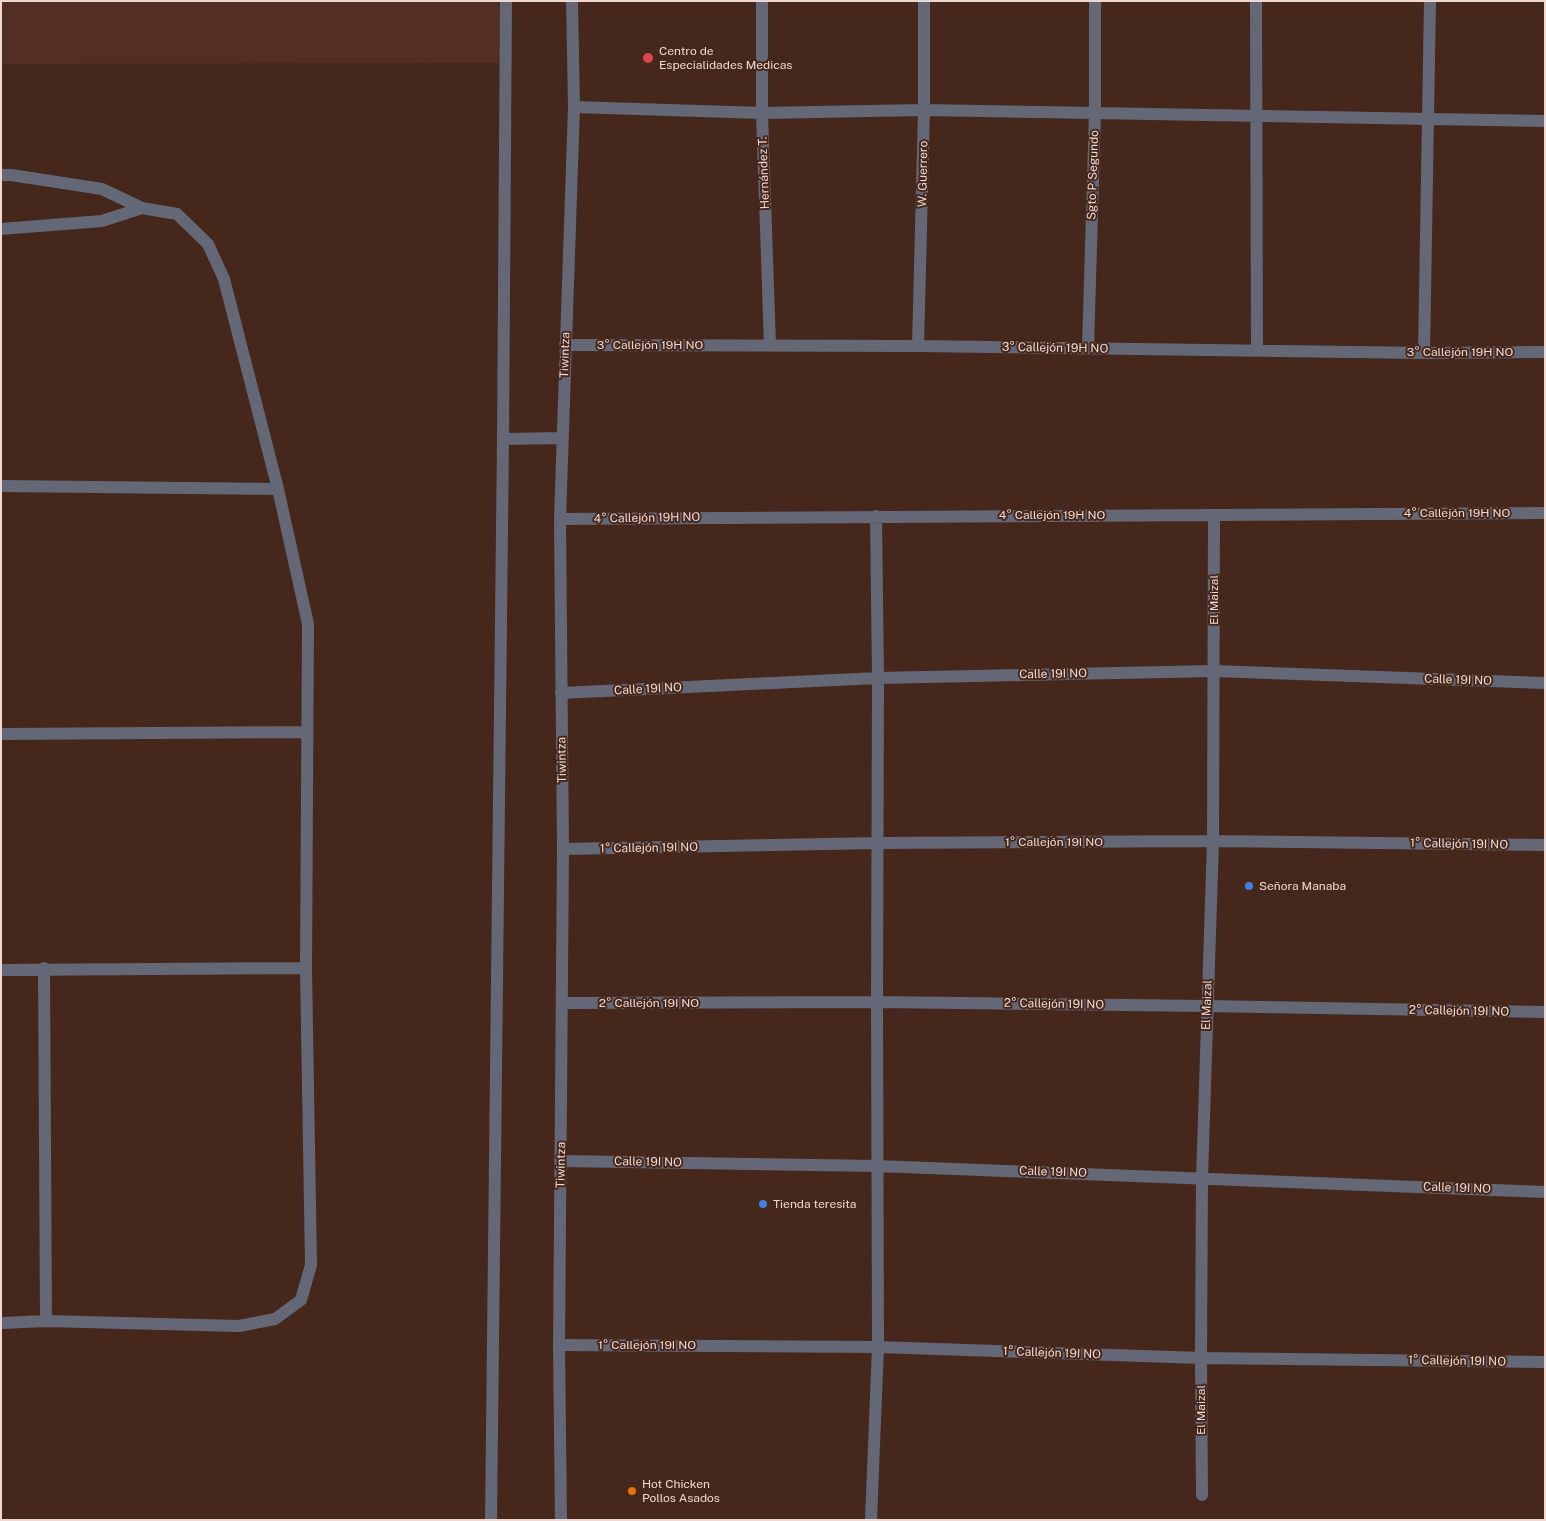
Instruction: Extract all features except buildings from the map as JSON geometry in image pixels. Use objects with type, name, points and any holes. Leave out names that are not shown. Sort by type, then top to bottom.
[{"type":"street","points":[[491,1520],[506,1]]},
{"type":"street","name":"Tiwintza","points":[[561,1520],[559,1345],[563,849],[560,519],[574,107],[572,1]]},
{"type":"street","name":"Hernández T.","points":[[762,1],[762,113],[770,345]]},
{"type":"street","name":"W. Guerrero","points":[[918,346],[924,110],[924,1]]},
{"type":"street","name":"Sgto P Segundo","points":[[1088,348],[1095,112],[1096,1]]},
{"type":"street","points":[[1256,1],[1257,351]]},
{"type":"street","points":[[1424,353],[1430,1]]},
{"type":"street","points":[[574,107],[762,113],[924,110],[1545,121]]},
{"type":"street","points":[[1,175],[102,189],[142,208],[176,214],[208,244],[224,279],[278,489],[308,624],[306,968],[311,1265],[300,1300],[275,1319],[239,1326],[46,1321],[1,1323]]},
{"type":"street","points":[[1,229],[102,221],[142,208]]},
{"type":"street","name":"3° Callejón 19H NO","points":[[565,345],[918,346],[1424,353],[1545,352]]},
{"type":"street","points":[[503,438],[562,438]]},
{"type":"street","points":[[1,486],[278,489]]},
{"type":"street","name":"4° Callejón 19H NO","points":[[560,519],[1545,513]]},
{"type":"street","name":"El Maizal","points":[[1202,1495],[1202,1178],[1206,1006],[1213,841],[1214,515]]},
{"type":"street","points":[[871,1520],[878,1347],[878,678],[876,516]]},
{"type":"street","name":"Calle 19I NO","points":[[561,693],[878,678],[1214,671],[1545,683]]},
{"type":"street","points":[[1,734],[307,732]]},
{"type":"street","name":"1° Callejón 19I NO","points":[[563,849],[878,843],[1213,841],[1545,845]]},
{"type":"street","points":[[1,970],[44,968],[306,968]]},
{"type":"street","points":[[44,968],[46,1321]]},
{"type":"street","name":"2° Callejón 19I NO","points":[[563,1003],[877,1002],[1545,1012]]},
{"type":"street","name":"Calle 19I NO","points":[[561,1161],[877,1166],[1545,1192]]},
{"type":"street","name":"1° Callejón 19I NO","points":[[559,1345],[878,1347],[1201,1358],[1545,1362]]},
{"type":"shaded area","points":[[1,1],[502,1],[501,63],[1,64]]},
{"type":"place","name":"Centro de Especialidades Medicas","points":[[648,58]]},
{"type":"place","name":"Señora Manaba","points":[[1249,886]]},
{"type":"place","name":"Tienda teresita","points":[[763,1204]]},
{"type":"place","name":"Hot Chicken Pollos Asados","points":[[632,1491]]}]
